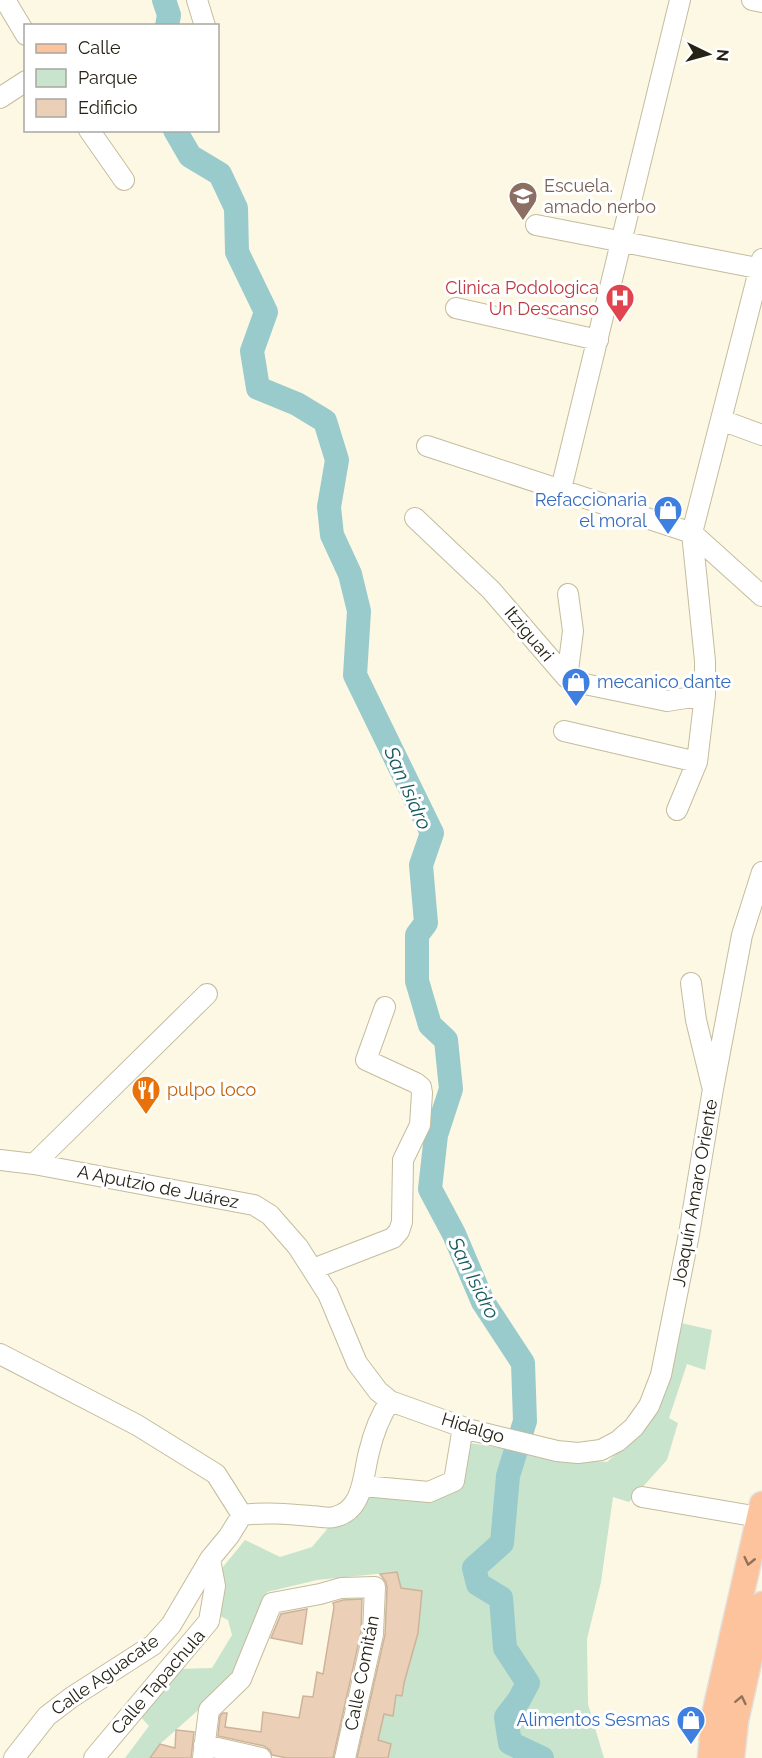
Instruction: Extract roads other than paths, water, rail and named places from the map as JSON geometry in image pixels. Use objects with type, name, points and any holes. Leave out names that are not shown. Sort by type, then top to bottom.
[{"type":"main road","points":[[710,1758],[714,1714],[761,1511]]},
{"type":"main road","points":[[732,1758],[736,1721],[762,1604]]},
{"type":"street","points":[[5,0],[24,32]]},
{"type":"street","points":[[197,0],[204,24]]},
{"type":"street","points":[[561,489],[680,0]]},
{"type":"street","points":[[752,0],[762,2]]},
{"type":"street","points":[[0,98],[24,82]]},
{"type":"street","points":[[90,132],[124,180]]},
{"type":"street","points":[[536,225],[621,243],[761,265],[692,533],[705,661],[705,695],[697,762],[677,810]]},
{"type":"street","points":[[456,308],[598,340]]},
{"type":"street","points":[[721,420],[762,435]]},
{"type":"street","points":[[427,446],[692,533],[762,596]]},
{"type":"street","name":"Itziguari","points":[[415,518],[491,590],[567,678],[575,682],[668,701],[705,695]]},
{"type":"street","points":[[567,678],[573,632],[568,594]]},
{"type":"street","points":[[564,731],[697,762]]},
{"type":"street","name":"Joaquín Amaro Oriente","points":[[557,1451],[578,1453],[601,1450],[618,1442],[634,1427],[649,1406],[661,1375],[689,1234],[742,935],[762,872]]},
{"type":"street","points":[[691,983],[696,1020],[713,1089]]},
{"type":"street","points":[[34,1164],[207,994]]},
{"type":"street","points":[[313,1269],[393,1238],[402,1222],[403,1160],[420,1125],[422,1094],[421,1087],[416,1083],[366,1060],[385,1007]]},
{"type":"street","name":"A Aputzio de Juárez","points":[[0,1160],[34,1164],[254,1205],[270,1215],[283,1228],[313,1269],[328,1294],[357,1363],[378,1391],[390,1401]]},
{"type":"street","points":[[0,1354],[137,1425],[216,1474],[242,1515]]},
{"type":"street","points":[[242,1515],[260,1513],[334,1517],[349,1509],[356,1501],[363,1486],[369,1452],[383,1413],[390,1401]]},
{"type":"street","name":"Hidalgo","points":[[390,1401],[467,1429],[557,1451]]},
{"type":"street","points":[[363,1486],[429,1492],[454,1481],[467,1429]]},
{"type":"street","points":[[642,1497],[761,1511]]},
{"type":"street","points":[[210,1559],[229,1536],[242,1515]]},
{"type":"street","name":"Calle Aguacate","points":[[14,1758],[47,1716],[72,1697],[153,1645],[171,1625],[210,1559]]},
{"type":"street","name":"Calle Tapachula","points":[[94,1758],[209,1621],[215,1586],[210,1559]]},
{"type":"street","name":"Calle Comitán","points":[[204,1752],[209,1710],[241,1679],[272,1603],[341,1588],[375,1587],[372,1634],[345,1758]]},
{"type":"street","points":[[204,1752],[261,1758]]},
{"type":"waterway","name":"San Isidro","points":[[164,0],[169,15],[167,24]]},
{"type":"waterway","name":"San Isidro","points":[[176,132],[190,156],[220,174],[236,208],[237,252],[266,312],[252,351],[258,388],[297,404],[325,421],[337,460],[329,507],[332,535],[350,574],[359,611],[355,675],[432,833],[421,865],[426,923],[417,935],[417,981],[430,1025],[446,1040],[451,1089],[436,1135],[430,1189],[454,1234],[483,1302],[523,1363],[525,1421],[508,1476],[502,1543],[474,1568],[478,1584],[501,1598],[505,1648],[528,1683],[506,1717],[510,1743],[542,1758]]},
{"type":"place","name":"Escuela. amado nerbo","points":[[523,222]]},
{"type":"place","name":"Clinica Podologica Un Descanso","points":[[620,324]]},
{"type":"place","name":"Refaccionaria el moral","points":[[668,536]]},
{"type":"place","name":"mecanico dante","points":[[576,708]]},
{"type":"place","name":"pulpo loco","points":[[146,1116]]},
{"type":"place","name":"Alimentos Sesmas","points":[[691,1746]]}]
